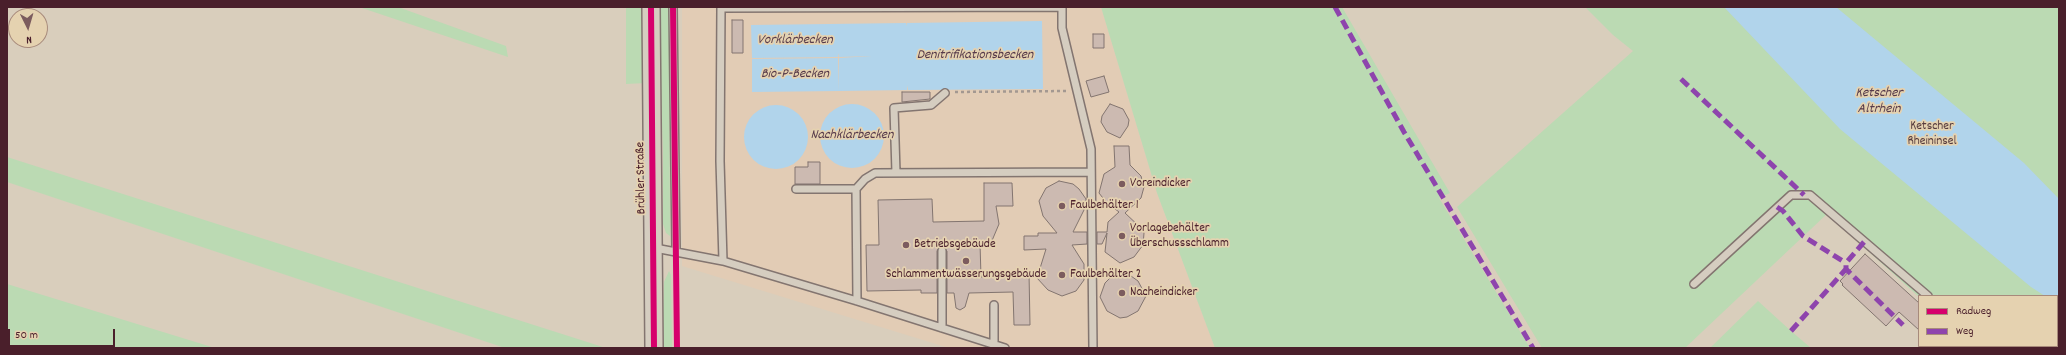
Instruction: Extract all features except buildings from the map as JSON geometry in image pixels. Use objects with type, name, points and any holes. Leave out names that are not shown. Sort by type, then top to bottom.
[{"type":"street","name":"Brühler Straße","points":[[651,7],[655,248],[654,348]]},
{"type":"lane","points":[[672,7],[676,251]]},
{"type":"lane","points":[[723,261],[720,161],[721,8],[1062,7],[1062,28],[1091,149],[1093,348]]},
{"type":"lane","points":[[896,173],[894,108],[931,106],[945,93]]},
{"type":"lane","points":[[857,301],[856,189],[864,179],[875,174],[896,173],[1091,172]]},
{"type":"lane","points":[[796,189],[856,189]]},
{"type":"lane","points":[[1694,284],[1791,195],[1810,195],[1927,295]]},
{"type":"lane","points":[[655,248],[723,261],[857,301],[1005,348]]},
{"type":"lane","points":[[942,251],[942,328]]},
{"type":"lane","points":[[994,305],[994,344]]},
{"type":"path","points":[[945,93],[1077,91]]},
{"type":"shaded area","points":[[682,7],[1101,7],[1157,193],[1215,348],[949,348],[682,266]]},
{"type":"green space","points":[[359,7],[398,7],[506,46],[508,57]]},
{"type":"green space","points":[[626,7],[642,7],[646,83],[626,84]]},
{"type":"green space","points":[[657,7],[669,7],[670,236],[666,233],[663,224],[663,150]]},
{"type":"green space","points":[[1101,7],[1342,7],[1450,193],[1439,198],[1530,348],[1215,348],[1157,193]]},
{"type":"green space","name":"Ketscher Rheininsel","points":[[1585,7],[2059,7],[2059,348],[1988,347],[2058,347],[2058,295],[1918,296],[1857,241],[1829,212],[1685,348],[1542,348],[1457,207],[1633,51],[1613,35]]},
{"type":"green space","points":[[7,157],[606,348],[505,348],[7,182]]},
{"type":"green space","points":[[669,271],[671,275],[672,348],[662,348],[664,282]]},
{"type":"green space","points":[[7,284],[215,348],[7,348]]},
{"type":"green space","points":[[1758,301],[1791,331],[1811,348],[1710,348]]},
{"type":"water","name":"Ketscher Altrhein","points":[[1724,7],[1836,7],[2024,163],[2059,199],[2059,305],[2058,295],[2043,295],[2031,287],[1840,129]]},
{"type":"water","points":[[1042,21],[1043,89],[908,90],[907,85],[907,90],[839,91],[839,58],[872,56],[839,57],[838,53],[838,57],[752,58],[751,25],[906,23],[906,26],[907,23]]},
{"type":"water","name":"Bio-P-Becken","points":[[838,58],[839,91],[752,92],[752,59]]},
{"type":"water","name":"Nachklärbecken","points":[[846,104],[858,104],[875,113],[882,124],[884,136],[882,148],[875,159],[858,168],[846,168],[834,163],[825,154],[820,142],[820,130],[825,118],[834,109]]},
{"type":"water","name":"Nachklärbecken","points":[[770,105],[782,105],[799,114],[806,125],[808,137],[806,149],[799,160],[782,169],[770,169],[758,164],[749,155],[744,143],[744,131],[749,119],[758,110]]},
{"type":"marked path","points":[[1335,7],[1404,132],[1533,348]]},
{"type":"marked path","points":[[1681,79],[1804,195]]},
{"type":"marked path","points":[[1777,207],[1783,211],[1803,236],[1846,263]]},
{"type":"marked path","points":[[1864,242],[1846,263],[1846,269],[1903,325]]},
{"type":"marked path","points":[[1791,331],[1846,269]]},
{"type":"cycle path","points":[[651,7],[654,348]]},
{"type":"cycle path","points":[[673,7],[677,348]]},
{"type":"place","name":"Voreindicker","points":[[1122,184]]},
{"type":"place","name":"Faulbehälter 1","points":[[1062,206]]},
{"type":"place","name":"Vorlagebehälter Überschussschlamm","points":[[1122,236]]},
{"type":"place","name":"Betriebsgebäude","points":[[906,245]]},
{"type":"place","name":"Schlammentwässerungsgebäude","points":[[966,261]]},
{"type":"place","name":"Faulbehälter 2","points":[[1062,275]]},
{"type":"place","name":"Nacheindicker","points":[[1122,293]]},
{"type":"water label","name":"Vorklärbecken","points":[[795,41]]},
{"type":"water label","name":"Denitrifikationsbecken","points":[[975,56]]}]
